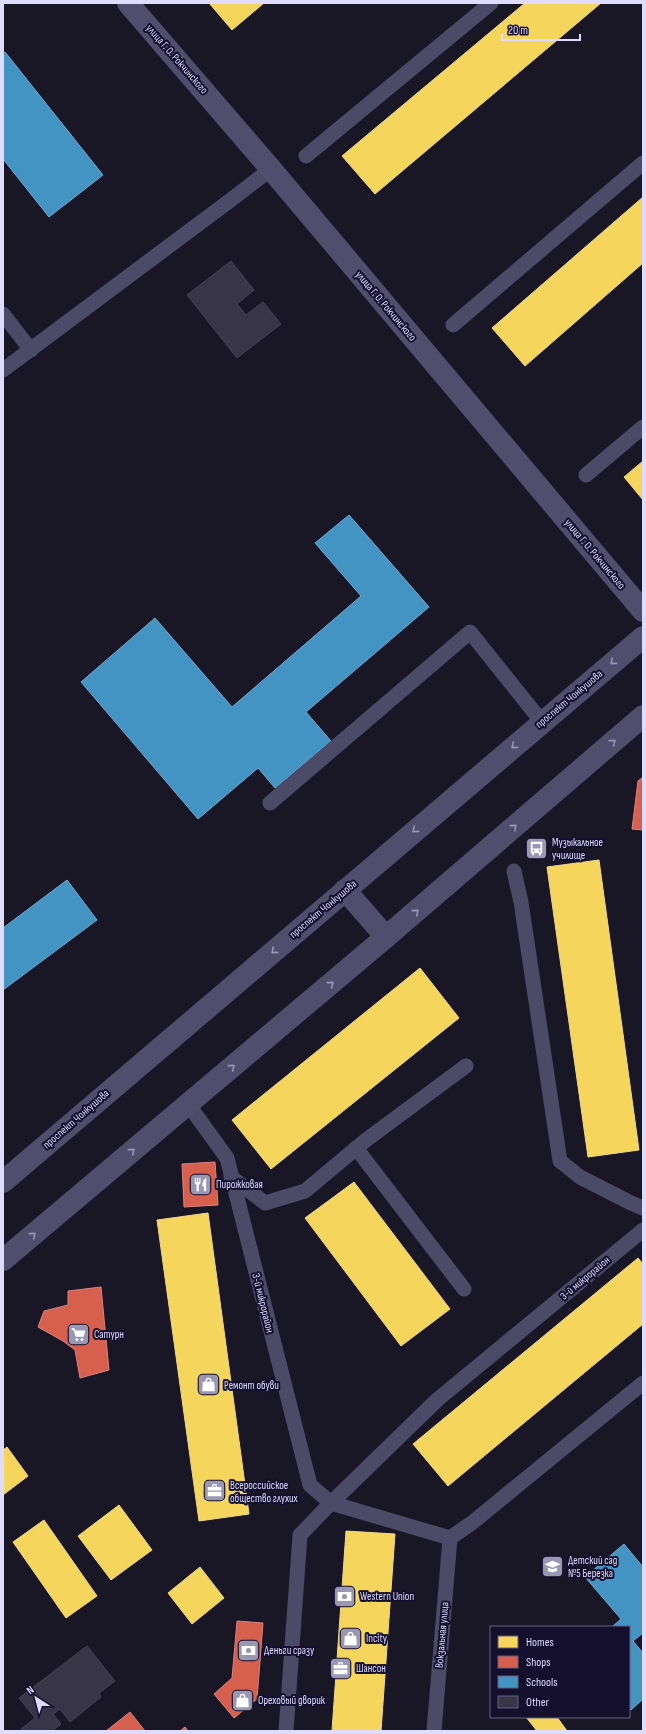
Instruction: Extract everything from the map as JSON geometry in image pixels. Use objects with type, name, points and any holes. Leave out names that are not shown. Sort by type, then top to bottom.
[{"type":"main road","name":"улица Г. О. Рокчинского","points":[[128,3],[271,168],[643,610]]},
{"type":"main road","name":"проспект Чонкушова","points":[[3,1182],[643,637]]},
{"type":"main road","points":[[3,1260],[386,938],[643,716]]},
{"type":"main road","points":[[345,890],[386,938]]},
{"type":"lane","points":[[306,156],[491,3]]},
{"type":"lane","points":[[453,325],[643,163]]},
{"type":"lane","points":[[3,370],[232,199],[271,168]]},
{"type":"lane","points":[[3,314],[30,350]]},
{"type":"lane","points":[[586,476],[643,427]]},
{"type":"lane","points":[[270,803],[470,632],[542,722]]},
{"type":"lane","points":[[514,871],[521,902],[560,1161],[580,1177],[643,1208]]},
{"type":"lane","points":[[231,1177],[266,1203],[305,1191],[356,1148],[466,1066]]},
{"type":"lane","name":"3-й микрорайон","points":[[188,1104],[226,1158],[310,1485],[331,1503],[450,1538]]},
{"type":"lane","points":[[356,1148],[464,1289]]},
{"type":"lane","name":"3-й микрорайон","points":[[331,1503],[437,1400],[643,1230]]},
{"type":"lane","points":[[450,1538],[479,1517],[643,1383]]},
{"type":"lane","points":[[286,1731],[300,1535],[331,1503]]},
{"type":"lane","name":"Вокзальная улица","points":[[434,1731],[450,1538]]},
{"type":"building: Homes","points":[[209,3],[264,3],[232,30]]},
{"type":"building: Homes","points":[[525,3],[601,3],[375,194],[342,156]]},
{"type":"building: Homes","points":[[643,197],[643,263],[525,366],[492,328]]},
{"type":"building: Homes","points":[[643,461],[643,500],[624,477]]},
{"type":"building: Homes","points":[[599,860],[639,1150],[588,1157],[547,867]]},
{"type":"building: Homes","points":[[420,968],[459,1018],[271,1169],[232,1120]]},
{"type":"building: Homes","points":[[354,1182],[450,1309],[401,1346],[305,1218]]},
{"type":"building: Homes","points":[[208,1213],[249,1514],[199,1521],[157,1220]]},
{"type":"building: Homes","points":[[638,1258],[643,1264],[643,1324],[448,1486],[413,1444]]},
{"type":"building: Homes","points":[[7,1447],[28,1476],[3,1495],[3,1450]]},
{"type":"building: Homes","points":[[119,1505],[152,1550],[111,1580],[78,1536]]},
{"type":"building: Homes","points":[[44,1520],[97,1596],[66,1618],[13,1542]]},
{"type":"building: Homes","points":[[346,1531],[395,1534],[381,1731],[332,1731]]},
{"type":"building: Homes","points":[[200,1567],[224,1598],[192,1624],[168,1593]]},
{"type":"building: Homes","points":[[527,1718],[558,1718],[567,1731],[537,1731]]},
{"type":"building: Shops","points":[[643,777],[643,830],[632,829],[638,781]]},
{"type":"building: Shops","name":"Пирожковая","points":[[215,1162],[218,1205],[184,1207],[182,1164]]},
{"type":"building: Shops","name":"Сатурн","points":[[101,1287],[109,1370],[80,1378],[75,1350],[63,1341],[38,1327],[44,1311],[68,1305],[68,1291]]},
{"type":"building: Shops","name":"Деньги сразу","points":[[237,1621],[263,1623],[257,1699],[234,1718],[214,1694],[232,1678]]},
{"type":"building: Shops","points":[[130,1712],[145,1731],[106,1731]]},
{"type":"building: Shops","points":[[185,1727],[188,1731],[180,1731]]},
{"type":"building: Schools","points":[[5,52],[103,175],[49,217],[3,159],[3,53]]},
{"type":"building: Schools","points":[[349,515],[429,607],[306,712],[331,741],[275,788],[258,768],[198,819],[81,682],[155,618],[232,707],[361,596],[315,543]]},
{"type":"building: Schools","points":[[67,880],[97,920],[3,990],[3,928]]},
{"type":"building: Schools","points":[[624,1544],[643,1567],[643,1633],[633,1641],[643,1653],[643,1699],[631,1710],[630,1626],[613,1626],[621,1619],[585,1577]]},
{"type":"building: Other","points":[[231,261],[254,290],[237,304],[246,315],[263,302],[281,324],[237,358],[187,295]]},
{"type":"building: Other","points":[[87,1646],[115,1681],[99,1693],[101,1697],[70,1722],[60,1709],[53,1714],[61,1724],[52,1731],[22,1731],[21,1729],[35,1718],[19,1698]]},
{"type":"place","name":"Музыкальное училище","points":[[536,848]]},
{"type":"place","name":"Пирожковая","points":[[200,1184]]},
{"type":"place","name":"Сатурн","points":[[78,1334]]},
{"type":"place","name":"Ремонт обуви","points":[[208,1385]]},
{"type":"place","name":"Всероссийское общество глухих","points":[[215,1491]]},
{"type":"place","name":"Детский сад №5 Березка","points":[[553,1566]]},
{"type":"place","name":"Western Union","points":[[345,1596]]},
{"type":"place","name":"Incity","points":[[350,1638]]},
{"type":"place","name":"Деньги сразу","points":[[248,1650]]},
{"type":"place","name":"Шансон","points":[[341,1668]]},
{"type":"place","name":"Ореховый дворик","points":[[242,1700]]}]
